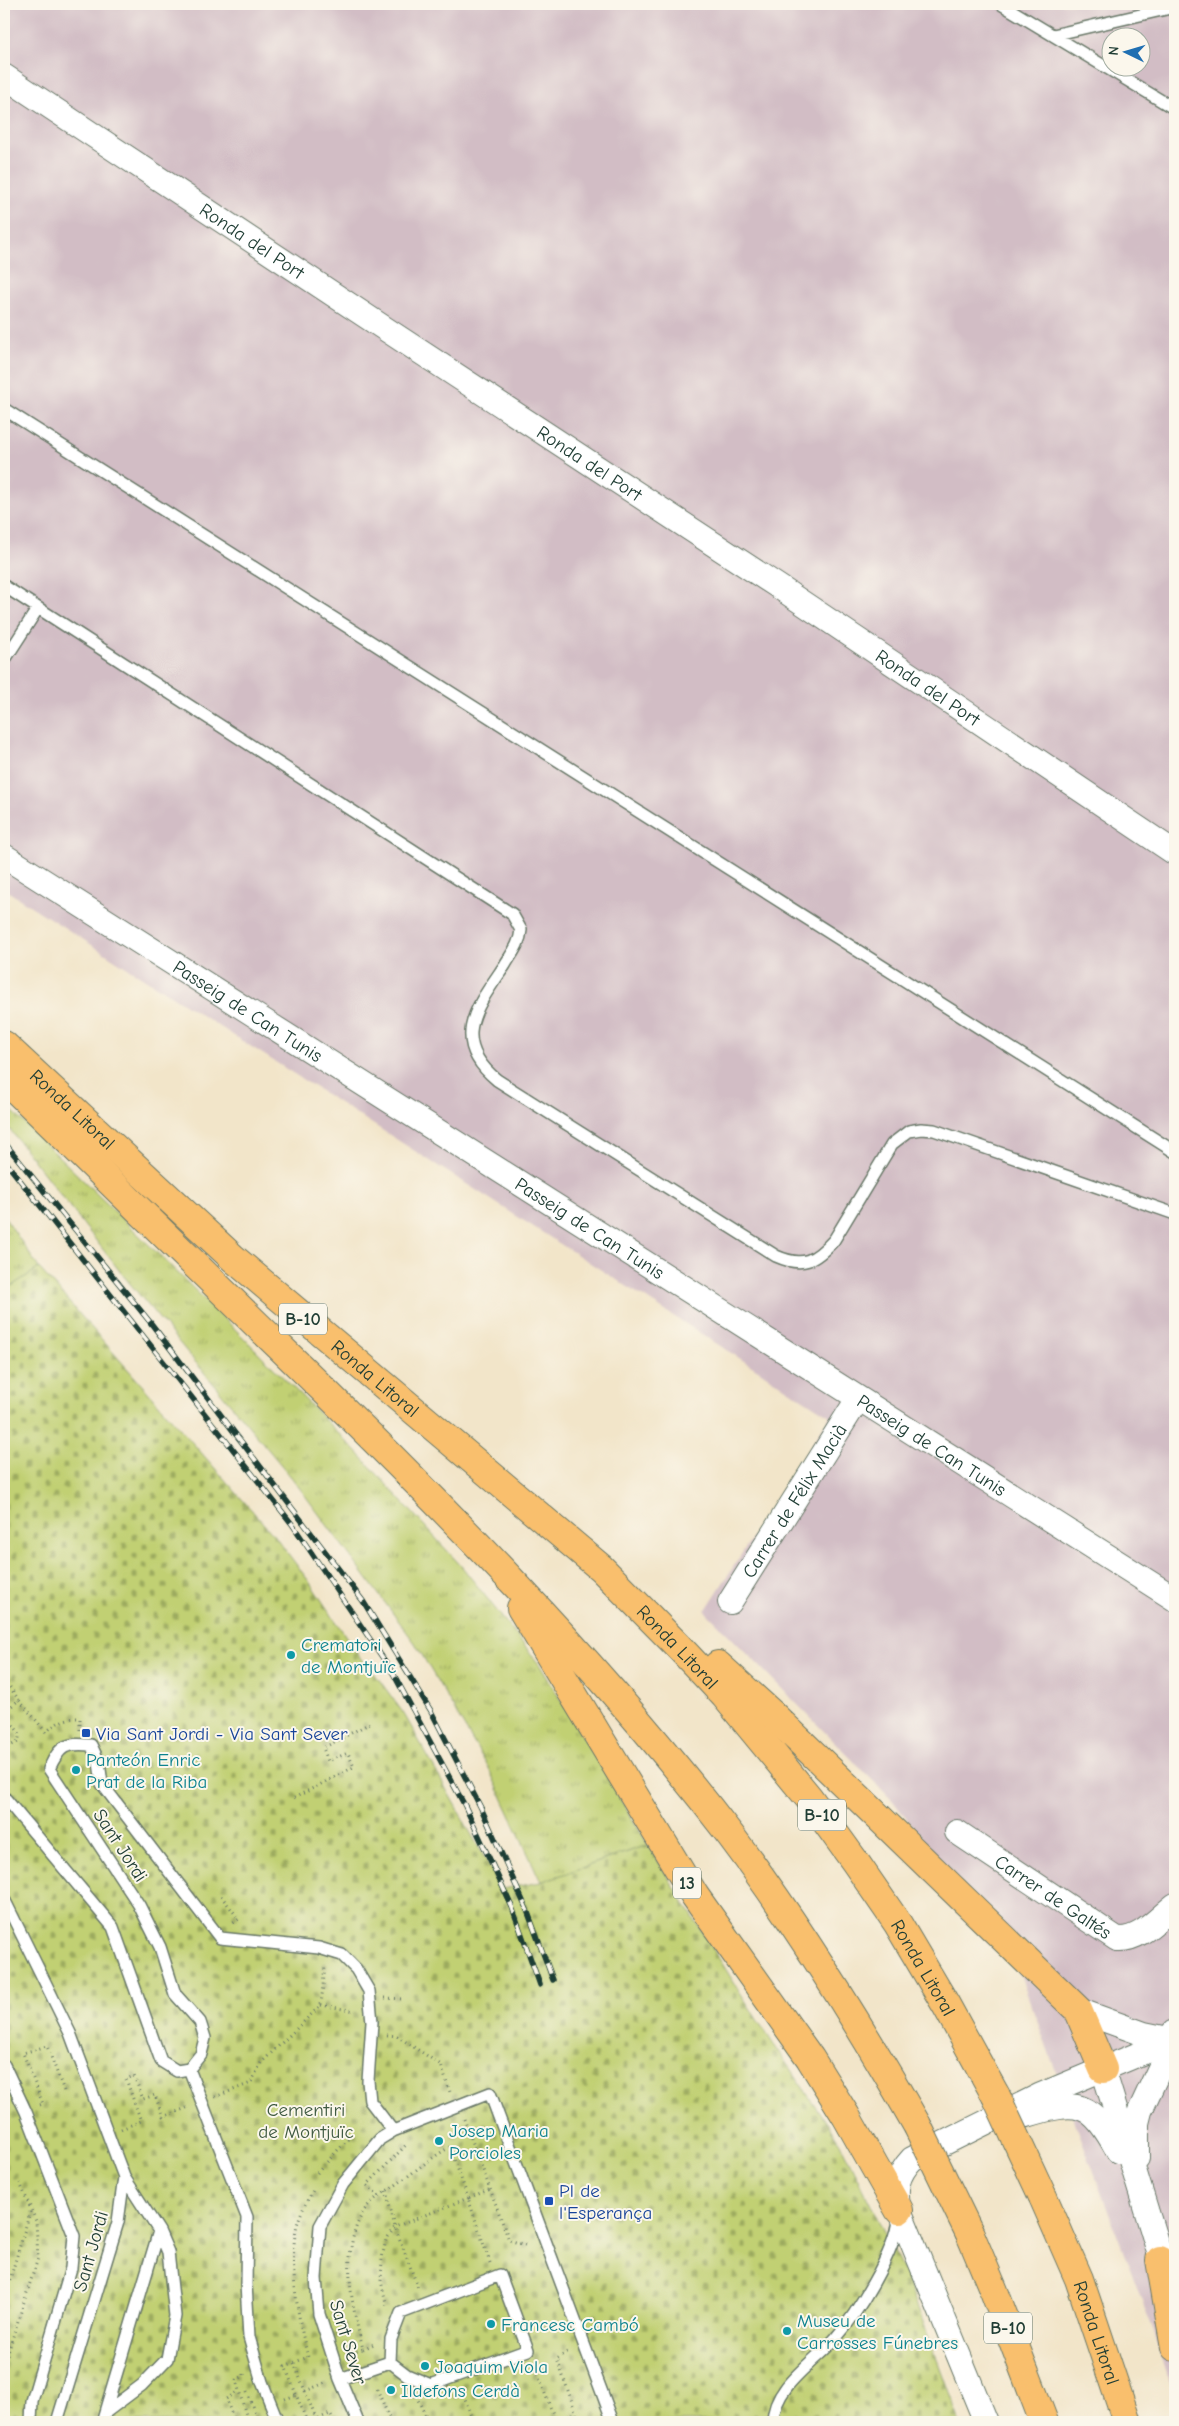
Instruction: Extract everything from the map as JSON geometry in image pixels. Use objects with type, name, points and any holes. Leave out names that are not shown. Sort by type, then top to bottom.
[{"type":"highway","name":"Ronda Litoral","points":[[8,1060],[484,1550],[590,1665],[669,1758],[732,1838],[834,1985],[916,2125],[970,2234],[1044,2422]]},
{"type":"highway","name":"Ronda Litoral","points":[[8,1060],[234,1258],[601,1568],[726,1696],[809,1798],[898,1924],[946,2005],[996,2096],[1079,2279],[1127,2422]]},
{"type":"highway","name":"13","points":[[484,1550],[543,1642],[694,1896],[810,2058],[846,2116],[899,2210]]},
{"type":"highway","points":[[601,1568],[711,1659],[773,1715],[1078,2010],[1103,2069]]},
{"type":"highway","points":[[1160,2260],[1175,2347]]},
{"type":"highway","points":[[1079,2279],[1123,2374],[1142,2422]]},
{"type":"street","name":"Ronda del Port","points":[[4,76],[392,334],[774,583],[1175,854]]},
{"type":"street","name":"Passeig de Can Tunis","points":[[4,856],[858,1399],[1175,1598]]},
{"type":"street","name":"Carrer de Félix Macià","points":[[730,1602],[858,1399]]},
{"type":"street","name":"Carrer de Galtés","points":[[957,1832],[1117,1939],[1127,1940],[1136,1937],[1175,1904]]},
{"type":"street","points":[[1078,2010],[1144,2034],[1175,2035]]},
{"type":"street","points":[[986,2422],[899,2210],[896,2194],[897,2182],[903,2169],[912,2159],[970,2132],[1041,2095],[1103,2069],[1175,2035]]},
{"type":"street","points":[[1138,2185],[1137,2123],[1145,2098],[1175,2035]]},
{"type":"street","points":[[1103,2069],[1160,2260],[1175,2299]]},
{"type":"street","points":[[1145,2098],[1163,2080],[1175,2074]]},
{"type":"street","points":[[970,2132],[1058,2106],[1083,2108],[1099,2119],[1105,2127],[1138,2185]]},
{"type":"lane","points":[[1002,4],[1175,109]]},
{"type":"lane","points":[[1053,35],[1175,7]]},
{"type":"lane","points":[[4,409],[1175,1152]]},
{"type":"lane","points":[[4,586],[512,914],[521,930],[517,946],[473,1015],[471,1040],[480,1063],[497,1080],[776,1256],[797,1263],[815,1258],[825,1250],[834,1240],[892,1144],[910,1131],[921,1129],[934,1130],[1175,1214]]},
{"type":"lane","points":[[4,662],[38,608]]},
{"type":"lane","name":"Sant Jordi","points":[[189,2069],[201,2054],[205,2038],[200,2022],[175,1994],[160,1946],[139,1905],[49,1769],[57,1752],[72,1743],[91,1745],[99,1762],[102,1784],[220,1938],[320,1948],[342,1955],[356,1968],[369,1991],[372,2022],[368,2081],[370,2100],[394,2130]]},
{"type":"lane","points":[[4,1797],[113,1927],[161,2061],[177,2071],[189,2069],[247,2217],[246,2284],[249,2337],[262,2382],[278,2422]]},
{"type":"lane","name":"Sant Jordi","points":[[4,1899],[70,2033],[124,2177],[118,2222],[57,2422]]},
{"type":"lane","name":"Sant Jordi","points":[[4,2065],[26,2112],[74,2236],[71,2268],[32,2402],[31,2422]]},
{"type":"lane","name":"Sant Sever","points":[[358,2422],[340,2379],[319,2314],[316,2278],[320,2226],[343,2184],[380,2139],[394,2130],[490,2093],[613,2422]]},
{"type":"lane","points":[[104,2417],[142,2385],[167,2359],[175,2316],[168,2252],[158,2231],[124,2177]]},
{"type":"lane","points":[[773,2422],[776,2403],[784,2390],[841,2331],[888,2257],[898,2226],[899,2210]]},
{"type":"lane","points":[[104,2417],[158,2231]]},
{"type":"lane","points":[[500,2275],[528,2350],[431,2385],[408,2375],[390,2362],[391,2339],[402,2313],[500,2275]]},
{"type":"lane","points":[[340,2379],[390,2362]]},
{"type":"path","points":[[4,1678],[19,1700],[46,1732],[61,1719],[74,1718]]},
{"type":"path","points":[[4,1734],[12,1745],[18,1742],[20,1734],[4,1712],[19,1700]]},
{"type":"path","points":[[294,1798],[354,1767],[348,1753],[328,1761],[323,1748],[372,1722]]},
{"type":"path","points":[[221,1896],[234,1912]]},
{"type":"path","points":[[228,2092],[251,2083],[261,2063],[321,2005],[325,1971]]},
{"type":"path","points":[[385,1998],[385,2007]]},
{"type":"path","points":[[395,1999],[403,1999]]},
{"type":"path","points":[[321,2005],[349,2010]]},
{"type":"path","points":[[384,2034],[397,2036],[441,2065],[445,2076]]},
{"type":"path","points":[[39,2096],[23,2053],[46,2046],[64,2091]]},
{"type":"path","points":[[129,2126],[142,2122],[126,2080],[134,2076],[143,2099],[154,2095],[163,2117],[194,2105]]},
{"type":"path","points":[[457,2122],[467,2122],[509,2240],[525,2246]]},
{"type":"path","points":[[379,2196],[368,2185],[414,2137],[400,2143]]},
{"type":"path","points":[[317,2173],[348,2139]]},
{"type":"path","points":[[363,2349],[356,2322],[351,2286],[351,2254],[354,2231],[365,2209],[379,2196],[429,2159],[450,2147],[490,2263],[481,2266]]},
{"type":"path","points":[[4,2365],[38,2258],[36,2221],[20,2183]]},
{"type":"path","points":[[306,2202],[314,2189]]},
{"type":"path","points":[[388,2312],[381,2281],[382,2258],[386,2240],[396,2227],[490,2189]]},
{"type":"path","points":[[386,2191],[396,2227],[420,2293],[412,2296]]},
{"type":"path","points":[[4,2299],[31,2209]]},
{"type":"path","points":[[386,2305],[394,2302]]},
{"type":"path","points":[[342,2355],[374,2345],[379,2340]]},
{"type":"path","points":[[528,2350],[555,2422],[576,2413]]},
{"type":"path","points":[[567,2352],[556,2360],[579,2422]]},
{"type":"path","points":[[316,2419],[294,2363],[285,2366],[308,2422],[330,2414],[334,2422]]},
{"type":"path","points":[[457,2375],[473,2422]]},
{"type":"path","points":[[244,2376],[236,2380],[248,2422]]},
{"type":"path","points":[[416,2378],[416,2396],[429,2422]]},
{"type":"path","points":[[305,2390],[318,2385]]},
{"type":"path","points":[[377,2389],[390,2422]]},
{"type":"path","points":[[246,2390],[258,2422]]},
{"type":"path","points":[[227,2422],[234,2421],[226,2399],[239,2391]]},
{"type":"path","points":[[291,2397],[296,2395]]},
{"type":"path","points":[[246,2414],[254,2413]]},
{"type":"shaded area","points":[[4,4],[1175,4],[1175,2399],[1153,2330],[1015,1962],[893,1801],[705,1611],[830,1416],[4,889]]},
{"type":"green space","points":[[4,1103],[239,1333],[357,1452],[463,1568],[539,1664],[648,1845],[541,1882],[488,1767],[415,1643],[292,1478],[122,1274],[4,1122]]},
{"type":"green space","points":[[4,1216],[39,1268],[4,1291]]},
{"type":"green space","name":"Cementiri de Montjuïc","points":[[39,1268],[277,1539],[308,1580],[369,1671],[372,1670],[404,1714],[502,1889],[541,1882],[648,1845],[758,2021],[840,2143],[906,2276],[960,2422],[4,2422],[4,1291]]},
{"type":"railway","points":[[4,1142],[150,1322],[363,1601],[431,1711],[481,1808],[527,1910],[553,1980]]},
{"type":"railway","points":[[4,1160],[292,1524],[393,1673],[465,1806],[512,1907],[540,1985]]},
{"type":"place","name":"Crematori de Montjuïc","points":[[291,1655]]},
{"type":"place","name":"Via Sant Jordi - Via Sant Sever","points":[[86,1733]]},
{"type":"place","name":"Panteón Enric Prat de la Riba","points":[[76,1770]]},
{"type":"place","name":"Josep Maria Porcioles","points":[[439,2141]]},
{"type":"place","name":"Pl de l'Esperança","points":[[549,2201]]},
{"type":"place","name":"Francesc Cambó","points":[[491,2324]]},
{"type":"place","name":"Museu de Carrosses Fúnebres","points":[[787,2331]]},
{"type":"place","name":"Joaquim Viola","points":[[425,2366]]},
{"type":"place","name":"Ildefons Cerdà","points":[[391,2390]]}]
